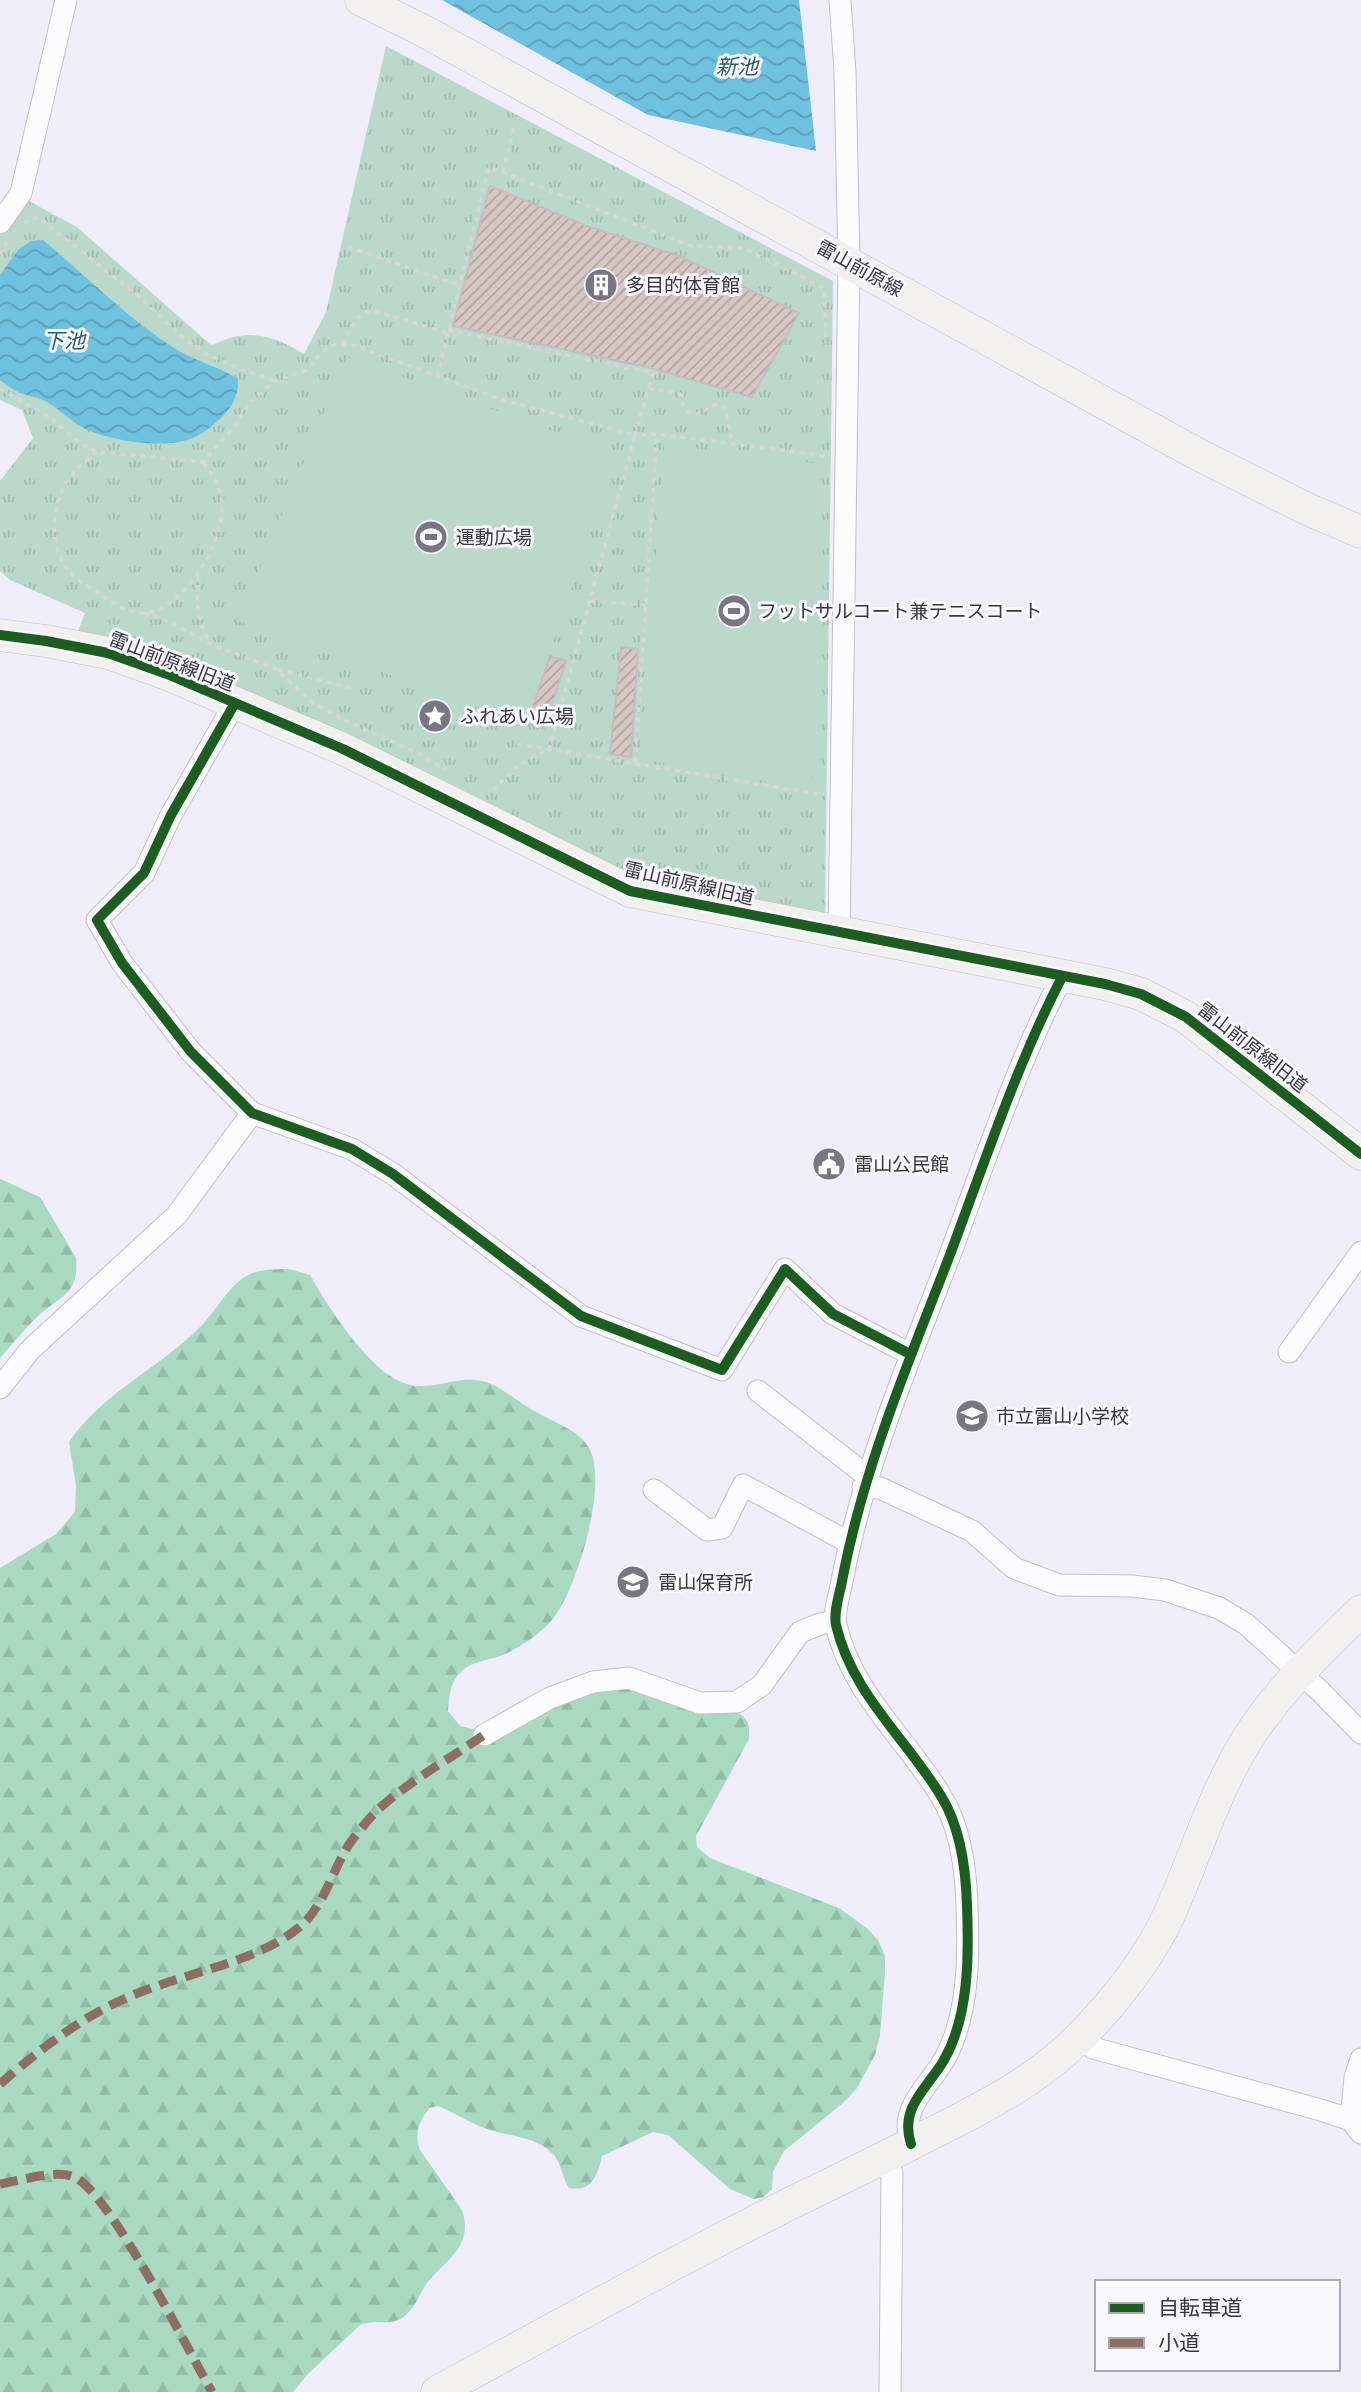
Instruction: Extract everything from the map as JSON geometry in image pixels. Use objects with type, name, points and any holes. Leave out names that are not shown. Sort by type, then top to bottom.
[{"type":"street","points":[[7,228],[21,193],[66,0]]},
{"type":"street","name":"雷山前原線","points":[[361,0],[420,29],[1201,456],[1307,509],[1361,532]]},
{"type":"street","points":[[839,933],[849,262],[845,72],[840,0]]},
{"type":"street","name":"雷山前原線旧道","points":[[0,635],[107,653],[167,674],[386,770],[629,891],[1104,984],[1140,995],[1186,1017],[1361,1154]]},
{"type":"street","points":[[236,703],[171,815],[144,873],[97,920],[122,963],[191,1052],[253,1113],[352,1149],[393,1174],[581,1316],[722,1370],[785,1269],[832,1314],[910,1354]]},
{"type":"street","points":[[890,2392],[892,2173],[912,2105],[944,2060],[955,2035],[968,1952],[965,1870],[957,1830],[942,1797],[868,1699],[852,1670],[835,1621],[865,1482],[910,1354],[1044,1012],[1062,977]]},
{"type":"street","points":[[0,1388],[30,1350],[176,1216],[253,1113]]},
{"type":"street","points":[[1289,1352],[1361,1252]]},
{"type":"street","points":[[758,1391],[865,1482],[972,1531],[1014,1569],[1059,1585],[1132,1586],[1166,1590],[1219,1608],[1246,1624],[1300,1672],[1361,1733]]},
{"type":"street","points":[[654,1490],[707,1530],[722,1528],[743,1485],[850,1543]]},
{"type":"street","points":[[437,2392],[634,2284],[975,2113],[1049,2065],[1079,2038],[1110,2003],[1155,1942],[1233,1765],[1251,1733],[1300,1672],[1361,1611]]},
{"type":"street","points":[[484,1735],[550,1698],[593,1682],[629,1678],[701,1703],[737,1702],[762,1685],[800,1632],[835,1621]]},
{"type":"street","points":[[1079,2038],[1093,2048],[1321,2110],[1356,2127],[1355,2078],[1361,2059]]},
{"type":"path","points":[[503,172],[514,127]]},
{"type":"path","points":[[437,377],[489,167],[691,246],[744,248],[824,288],[827,353]]},
{"type":"path","points":[[24,223],[38,218],[206,354],[275,381]]},
{"type":"path","points":[[0,254],[7,228]]},
{"type":"path","points":[[348,247],[459,285]]},
{"type":"path","points":[[343,345],[356,319],[362,313],[372,310],[448,332],[653,373],[549,750],[510,771],[491,793],[484,790]]},
{"type":"path","points":[[203,462],[235,426],[251,401],[275,381],[305,371],[324,350],[334,345],[368,349],[503,400],[635,435],[657,434],[831,457]]},
{"type":"path","points":[[0,388],[50,417],[81,444],[97,452],[203,462],[216,478],[222,500],[218,531],[211,551],[199,573],[166,606],[144,613]]},
{"type":"path","points":[[649,389],[676,391],[682,396],[688,412],[702,414],[710,406],[717,404],[725,408],[733,444]]},
{"type":"path","points":[[635,762],[657,434]]},
{"type":"path","points":[[97,452],[69,479],[55,515],[57,548],[63,564],[77,579],[123,608],[167,621],[215,646],[275,670],[352,688]]},
{"type":"path","points":[[199,573],[197,609],[204,634],[215,646]]},
{"type":"path","points":[[592,601],[645,605]]},
{"type":"path","points":[[275,670],[310,701],[342,719],[422,755],[451,773]]},
{"type":"path","points":[[517,744],[826,795]]},
{"type":"green space","points":[[386,46],[833,281],[825,916],[630,885],[76,637],[85,613],[10,580],[0,571],[0,481],[33,438],[22,410],[0,400],[0,229],[23,198],[77,227],[211,345],[235,337],[256,335],[281,342],[304,354],[326,312]]},
{"type":"green space","name":"運動広場","points":[[347,357],[618,454],[525,723],[238,621]]},
{"type":"green space","name":"フットサルコート兼テニスコート","points":[[664,444],[819,464],[812,790],[641,759]]},
{"type":"green space","points":[[0,1179],[40,1197],[76,1258],[76,1270],[75,1280],[66,1294],[32,1322],[0,1358]]},
{"type":"green space","points":[[289,1269],[310,1275],[341,1324],[370,1359],[386,1373],[402,1382],[418,1386],[466,1380],[488,1383],[573,1432],[584,1440],[589,1448],[594,1464],[593,1510],[580,1562],[562,1605],[552,1620],[524,1644],[505,1654],[471,1665],[461,1672],[452,1685],[448,1711],[460,1726],[473,1729],[495,1719],[602,1689],[628,1688],[733,1710],[742,1715],[748,1725],[749,1739],[696,1836],[697,1847],[710,1858],[839,1908],[868,1929],[878,1940],[885,1956],[885,1973],[880,2035],[875,2055],[857,2088],[843,2103],[784,2151],[773,2172],[772,2189],[764,2197],[754,2199],[730,2189],[668,2135],[653,2132],[602,2156],[596,2176],[589,2185],[577,2189],[569,2188],[556,2157],[539,2144],[487,2129],[438,2106],[429,2108],[418,2128],[418,2144],[462,2210],[465,2223],[461,2243],[402,2318],[392,2322],[360,2325],[308,2374],[293,2392],[0,2392],[0,1568],[56,1534],[75,1512],[76,1485],[69,1442],[82,1425],[114,1395],[185,1341],[243,1278],[259,1271]]},
{"type":"water","name":"新池","points":[[442,0],[799,0],[816,151],[648,115]]},
{"type":"water","name":"下池","points":[[43,240],[157,336],[182,353],[238,379],[235,399],[224,415],[205,431],[187,440],[161,444],[131,442],[102,435],[78,425],[48,402],[20,393],[0,380],[0,275],[19,249],[31,241]]},
{"type":"building","name":"多目的体育館","points":[[490,186],[587,226],[679,256],[799,313],[752,397],[647,367],[453,326]]},
{"type":"building","points":[[621,647],[638,649],[631,757],[610,754]]},
{"type":"building","points":[[550,656],[566,661],[544,729],[527,723]]},
{"type":"marked path","points":[[0,2084],[51,2043],[125,1998],[264,1949],[297,1929],[319,1904],[346,1849],[369,1819],[408,1786],[484,1735]]},
{"type":"marked path","points":[[0,2184],[58,2174],[74,2177],[89,2189],[107,2211],[148,2275],[212,2392]]},
{"type":"cycle path","points":[[0,635],[108,653],[167,674],[343,749],[630,891],[1105,984],[1141,994],[1186,1017],[1361,1154]]},
{"type":"cycle path","points":[[235,703],[171,815],[144,873],[97,920],[122,963],[191,1052],[252,1113],[352,1149],[393,1174],[581,1316],[722,1370],[785,1269],[833,1314],[910,1354]]},
{"type":"cycle path","points":[[911,2144],[908,2131],[912,2109],[944,2060],[963,2005],[968,1945],[964,1863],[948,1808],[854,1673],[836,1625],[836,1607],[863,1493],[890,1412],[1016,1078],[1062,977]]},
{"type":"place","name":"多目的体育館","points":[[601,285]]},
{"type":"place","name":"運動広場","points":[[431,537]]},
{"type":"place","name":"フットサルコート兼テニスコート","points":[[734,611]]},
{"type":"place","name":"ふれあい広場","points":[[435,716]]},
{"type":"place","name":"雷山公民館","points":[[829,1164]]},
{"type":"place","name":"市立雷山小学校","points":[[972,1416]]},
{"type":"place","name":"雷山保育所","points":[[633,1582]]}]
